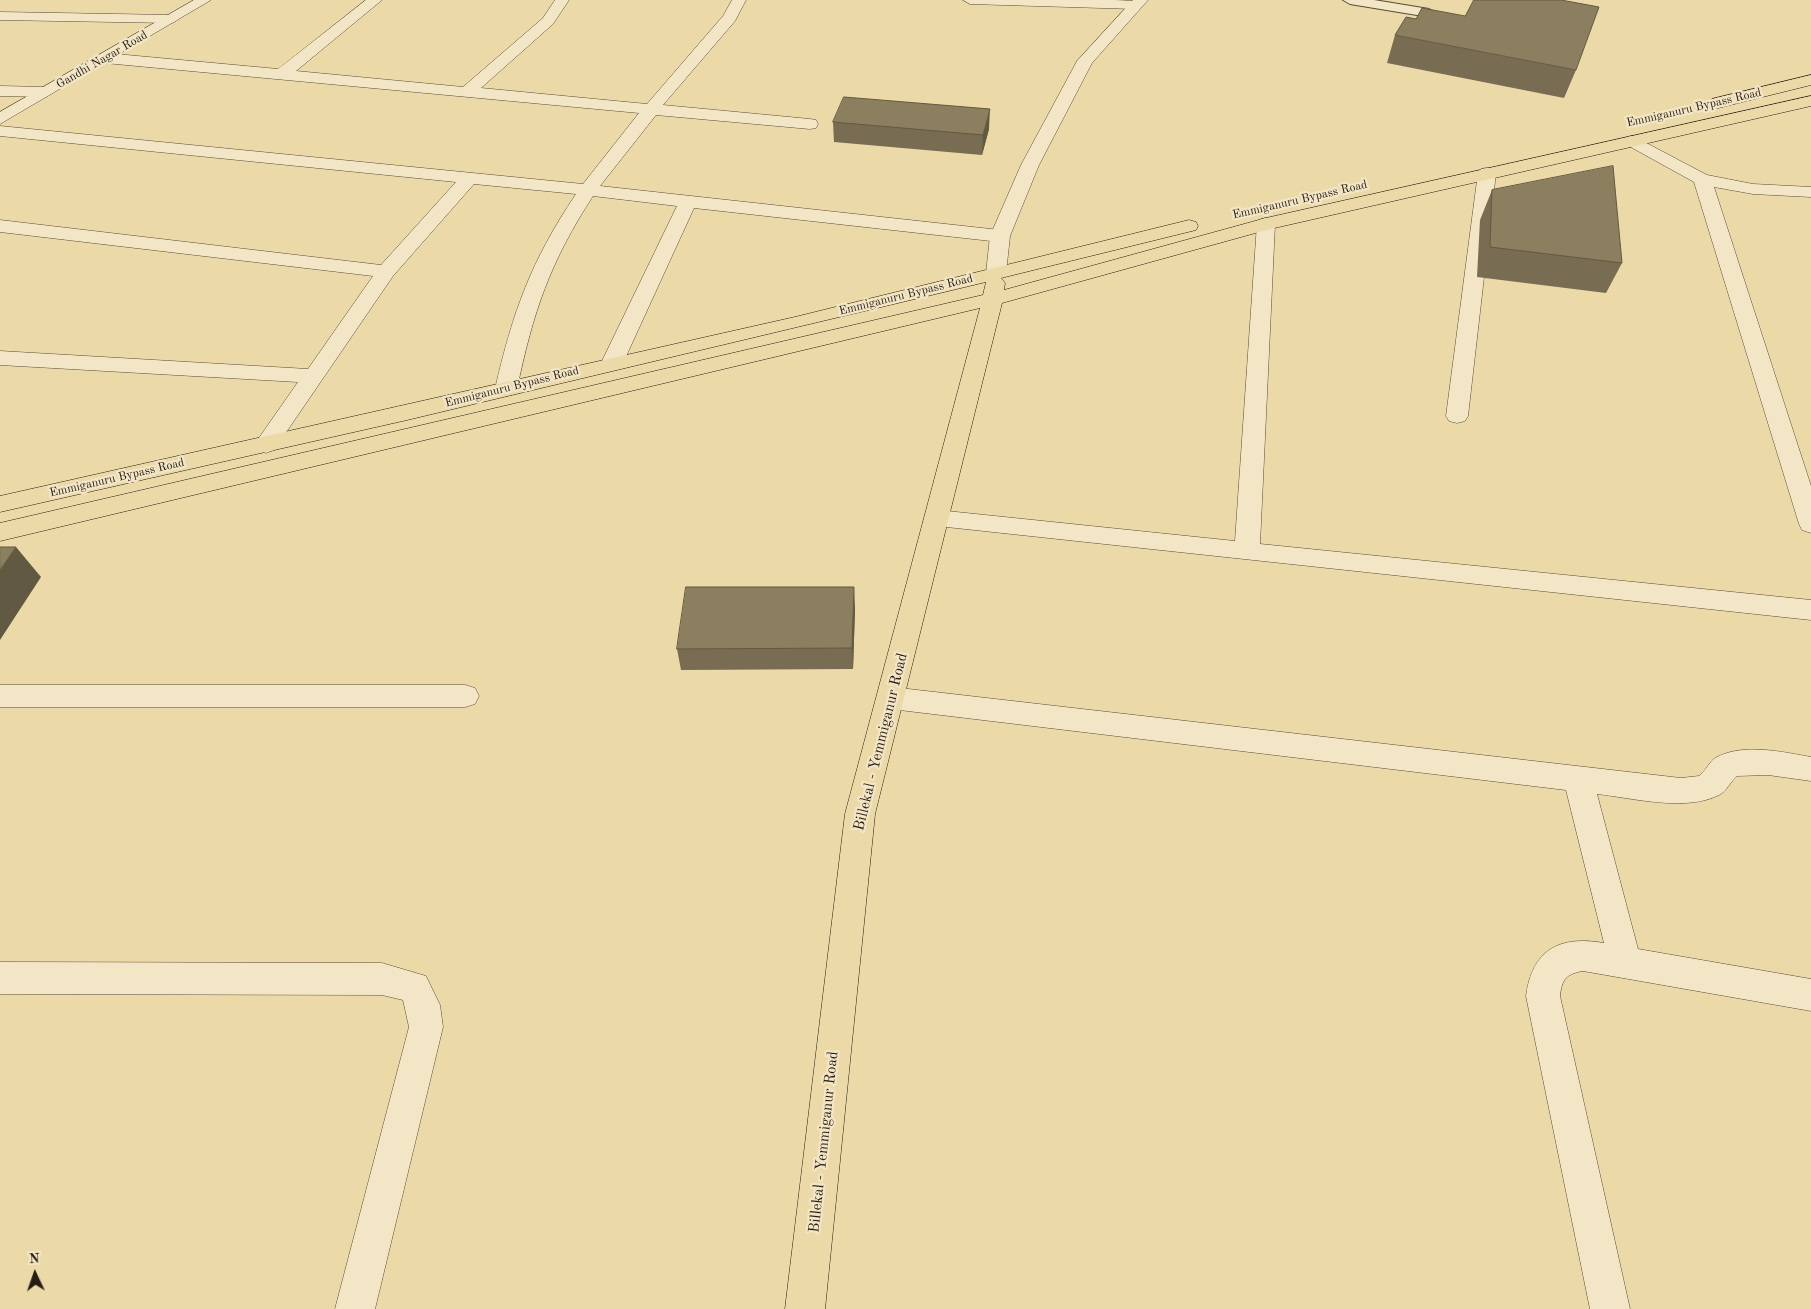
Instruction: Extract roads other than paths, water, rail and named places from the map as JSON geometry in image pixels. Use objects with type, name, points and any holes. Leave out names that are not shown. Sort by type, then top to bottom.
[{"type":"main road","name":"Emmiganuru Bypass Road","points":[[0,504],[506,389],[612,362],[795,323],[995,286],[1279,204],[1811,80]]},
{"type":"main road","points":[[0,532],[995,286],[1811,101]]},
{"type":"main road","name":"Billekal - Yemmiganur Road","points":[[805,1309],[860,814],[937,519],[995,286]]},
{"type":"street","name":"Gandhi Nagar Road","points":[[0,119],[204,0]]},
{"type":"street","points":[[282,74],[375,0]]},
{"type":"street","points":[[468,91],[548,21],[562,0]]},
{"type":"street","points":[[506,389],[523,318],[547,257],[587,190],[730,18],[739,0]]},
{"type":"street","points":[[970,0],[1138,3]]},
{"type":"street","points":[[995,286],[1000,236],[1030,164],[1085,61],[1138,3]]},
{"type":"street","points":[[0,16],[172,19]]},
{"type":"street","points":[[105,58],[810,124]]},
{"type":"street","points":[[0,91],[46,92]]},
{"type":"street","points":[[0,131],[587,190],[1000,236]]},
{"type":"street","points":[[1633,141],[1702,179],[1753,189],[1811,192]]},
{"type":"street","points":[[1457,416],[1487,173]]},
{"type":"street","points":[[266,444],[386,272],[470,178]]},
{"type":"street","points":[[1702,179],[1811,524]]},
{"type":"street","points":[[612,362],[688,201]]},
{"type":"street","points":[[1247,552],[1266,224]]},
{"type":"street","points":[[0,226],[386,272]]},
{"type":"street","points":[[0,358],[313,376]]},
{"type":"street","points":[[937,519],[1811,610]]},
{"type":"street","points":[[0,696],[465,696]]},
{"type":"street","points":[[891,698],[1681,791],[1706,790],[1717,781],[1726,766],[1743,762],[1770,762],[1811,769]]},
{"type":"street","points":[[1578,778],[1624,962]]},
{"type":"street","points":[[1610,1309],[1543,996],[1545,976],[1559,960],[1583,955],[1811,995]]},
{"type":"street","points":[[0,978],[382,979],[414,987],[423,1005],[426,1027],[355,1309]]},
{"type":"lane","points":[[1350,0],[1429,12]]}]
